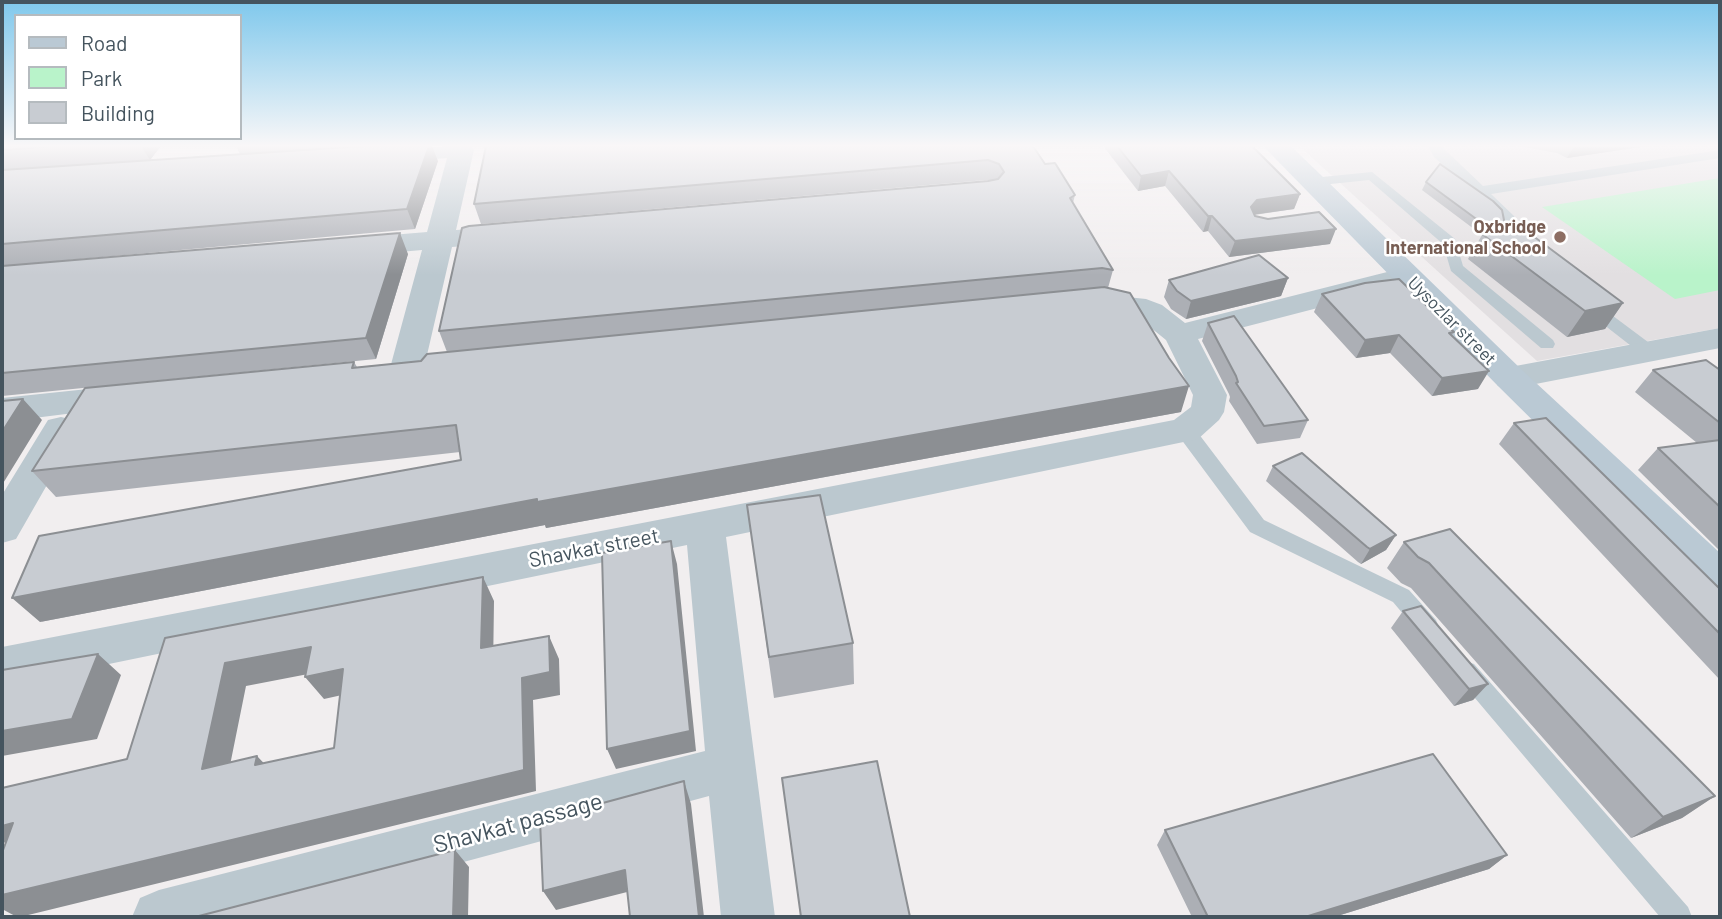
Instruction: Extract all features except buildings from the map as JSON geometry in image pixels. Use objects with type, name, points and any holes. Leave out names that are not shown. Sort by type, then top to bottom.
[{"type":"main road","name":"Uysozlar street","points":[[1316,189],[1329,214],[1407,276],[1720,579]]},
{"type":"street","points":[[407,368],[452,189]]},
{"type":"street","points":[[330,249],[535,232]]},
{"type":"street","points":[[1179,334],[1407,276]]},
{"type":"street","points":[[1064,303],[1098,301],[1135,306],[1151,312],[1179,334],[1210,395],[1207,412],[1185,430]]},
{"type":"street","name":"Uysozlar street","points":[[1510,378],[1720,338]]},
{"type":"street","points":[[2,410],[160,393]]},
{"type":"street","points":[[2,528],[77,401]]},
{"type":"street","name":"Shavkat street","points":[[2,667],[1185,430]]},
{"type":"street","points":[[705,526],[748,917]]},
{"type":"street","name":"Shavkat passage","points":[[159,917],[731,767]]},
{"type":"lane","points":[[1387,189],[1450,242],[1456,268],[1547,344]]},
{"type":"lane","points":[[1478,189],[1507,216],[1513,248],[1535,264]]},
{"type":"lane","points":[[1480,191],[1494,189]]},
{"type":"lane","points":[[1577,296],[1650,352]]},
{"type":"lane","points":[[1185,430],[1256,526],[1401,596],[1678,917]]},
{"type":"shaded area","name":"Oxbridge International School","points":[[1346,189],[1720,189],[1720,328],[1537,361]]},
{"type":"green space","points":[[1653,189],[1720,189],[1720,290],[1675,299],[1542,207]]},
{"type":"place","name":"Oxbridge International School","points":[[1560,237]]}]
